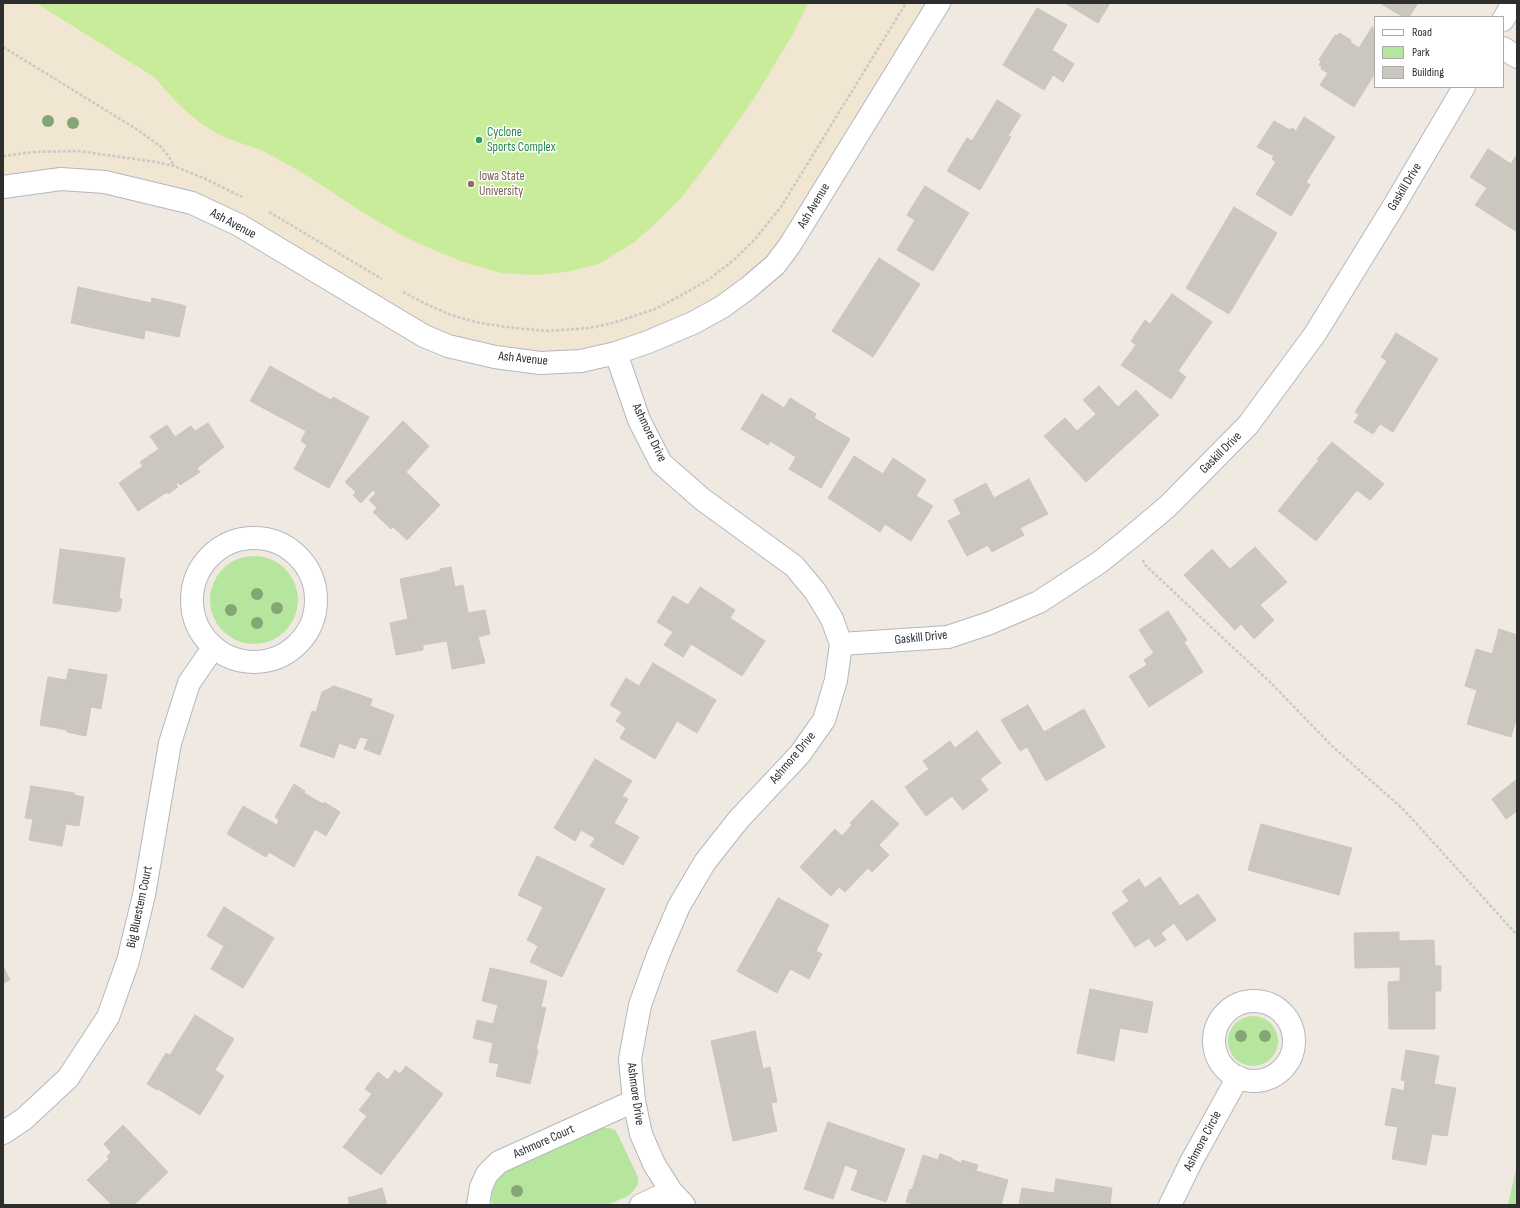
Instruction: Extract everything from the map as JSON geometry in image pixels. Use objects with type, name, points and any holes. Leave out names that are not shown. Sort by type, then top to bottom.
[{"type":"street","name":"Ash Avenue","points":[[3,187],[61,179],[104,182],[192,203],[239,225],[424,336],[448,346],[495,357],[540,363],[580,361],[616,353],[648,342],[693,323],[722,307],[748,288],[775,265],[790,245],[939,3]]},
{"type":"street","points":[[1504,18],[1513,3]]},
{"type":"street","points":[[1504,49],[1517,57]]},
{"type":"street","name":"Gaskill Drive","points":[[841,644],[948,637],[990,623],[1039,602],[1100,562],[1168,506],[1248,425],[1316,334],[1463,88]]},
{"type":"street","name":"Ashmore Drive","points":[[616,353],[639,420],[661,463],[702,499],[794,566],[815,591],[832,619],[841,644],[836,680],[824,720],[800,754],[739,819],[705,862],[679,906],[658,956],[640,1005],[630,1059],[634,1101],[641,1134],[654,1164],[678,1198]]},
{"type":"street","points":[[260,538],[279,543],[296,554],[309,571],[316,592],[315,613],[307,633],[293,649],[274,659],[253,662],[232,658],[214,648],[201,632],[192,608],[192,595],[196,576],[207,559],[222,546],[241,539],[260,538]]},
{"type":"street","name":"Big Bluestem Court","points":[[3,1133],[24,1119],[68,1078],[108,1016],[128,961],[144,895],[170,743],[189,683],[214,648]]},
{"type":"street","name":"Ashmore Circle","points":[[1170,1205],[1191,1162],[1238,1077]]},
{"type":"street","name":"Ashmore Court","points":[[478,1205],[481,1187],[488,1174],[499,1162],[634,1101]]},
{"type":"street","points":[[641,1205],[678,1198]]},
{"type":"path","points":[[397,288],[424,303],[451,315],[480,323],[548,331],[589,328],[613,323],[655,309],[680,296],[708,280],[735,258],[755,239],[781,207],[906,3]]},
{"type":"path","points":[[3,47],[138,130],[160,146],[174,166]]},
{"type":"path","points":[[3,156],[33,152],[78,151],[156,162],[174,166],[206,179],[243,197]]},
{"type":"path","points":[[268,211],[383,280]]},
{"type":"path","points":[[1142,558],[1144,564],[1270,682],[1332,746],[1404,810],[1517,935]]},
{"type":"shaded area","name":"Iowa State University","points":[[3,3],[939,3],[848,150],[748,288],[581,361],[448,346],[157,194],[3,187]]},
{"type":"green space","name":"Cyclone Sports Complex","points":[[36,3],[808,3],[794,32],[755,97],[714,155],[681,198],[656,223],[633,243],[599,264],[566,272],[536,275],[501,273],[466,263],[403,236],[364,213],[298,170],[263,151],[221,136],[199,122],[180,106],[154,77]]},
{"type":"green space","points":[[254,556],[271,560],[285,569],[294,583],[298,600],[294,617],[285,631],[271,640],[254,644],[237,640],[223,631],[214,617],[210,600],[214,583],[223,569],[237,560]]},
{"type":"green space","points":[[1253,1016],[1263,1018],[1271,1023],[1276,1031],[1278,1041],[1276,1051],[1271,1059],[1263,1064],[1253,1066],[1243,1064],[1235,1059],[1230,1051],[1228,1041],[1230,1031],[1235,1023],[1243,1018]]},
{"type":"green space","points":[[601,1128],[615,1130],[638,1177],[638,1184],[628,1196],[607,1205],[492,1205],[491,1197],[495,1182],[503,1174],[517,1165]]},
{"type":"green space","points":[[1517,1165],[1517,1205],[1508,1205]]},
{"type":"building","points":[[1065,3],[1110,3],[1098,23]]},
{"type":"building","points":[[1380,3],[1418,3],[1410,16],[1401,16]]},
{"type":"building","points":[[1037,8],[1067,25],[1052,50],[1074,64],[1063,82],[1053,75],[1044,90],[1003,65]]},
{"type":"building","points":[[1372,27],[1374,28],[1374,75],[1354,107],[1320,85],[1328,73],[1321,69],[1322,67],[1319,65],[1321,61],[1319,60],[1335,35],[1337,36],[1339,33],[1351,40],[1350,42],[1359,48]]},
{"type":"building","points":[[997,100],[1021,115],[1008,136],[1011,137],[980,190],[947,171],[967,138],[972,141]]},
{"type":"building","points":[[1304,117],[1335,137],[1306,182],[1310,185],[1291,216],[1256,194],[1276,162],[1272,159],[1274,156],[1257,147],[1274,121],[1290,130],[1292,128],[1296,131]]},
{"type":"building","points":[[1488,149],[1511,164],[1517,154],[1517,232],[1475,205],[1487,188],[1470,177]]},
{"type":"building","points":[[925,186],[969,213],[933,271],[897,250],[915,220],[907,215]]},
{"type":"building","points":[[1234,207],[1277,233],[1229,314],[1186,288]]},
{"type":"building","points":[[879,258],[920,284],[873,357],[832,331]]},
{"type":"building","points":[[78,287],[151,303],[152,298],[186,306],[179,337],[145,330],[144,339],[71,323]]},
{"type":"building","points":[[1172,294],[1212,322],[1178,371],[1186,377],[1171,399],[1121,365],[1136,345],[1131,341],[1145,320],[1150,324]]},
{"type":"building","points":[[1396,333],[1438,359],[1393,432],[1380,424],[1373,434],[1354,422],[1359,415],[1355,412],[1387,361],[1381,357]]},
{"type":"building","points":[[270,366],[331,400],[333,397],[369,417],[329,488],[294,469],[307,445],[301,441],[306,431],[250,401]]},
{"type":"building","points":[[1099,386],[1118,407],[1136,390],[1159,415],[1086,482],[1044,436],[1065,418],[1077,431],[1096,414],[1083,400]]},
{"type":"building","points":[[762,394],[784,408],[790,398],[816,414],[814,418],[850,439],[821,488],[789,469],[796,457],[770,441],[768,445],[741,429]]},
{"type":"building","points":[[403,421],[429,446],[406,472],[440,505],[407,540],[393,527],[391,529],[373,512],[377,508],[369,500],[376,493],[373,490],[361,503],[353,495],[356,492],[345,482]]},
{"type":"building","points":[[208,423],[224,447],[197,468],[200,472],[180,485],[178,482],[176,484],[178,487],[168,494],[167,492],[138,511],[119,483],[143,466],[140,462],[159,449],[150,436],[167,425],[175,437],[191,426],[195,431]]},
{"type":"building","points":[[1332,442],[1384,484],[1370,500],[1357,490],[1316,541],[1278,511],[1319,460],[1317,459]]},
{"type":"building","points":[[854,456],[883,474],[893,458],[926,480],[916,496],[933,506],[911,541],[885,524],[880,532],[828,498]]},
{"type":"building","points":[[1029,479],[1048,514],[1020,528],[1024,535],[992,552],[988,545],[967,556],[948,521],[961,514],[954,500],[986,483],[994,498]]},
{"type":"building","points":[[1255,547],[1287,582],[1260,605],[1274,620],[1254,639],[1241,624],[1235,630],[1184,575],[1212,549],[1230,569]]},
{"type":"building","points":[[60,549],[125,558],[119,598],[122,599],[120,611],[118,610],[117,612],[53,603]]},
{"type":"building","points":[[451,567],[455,587],[463,585],[468,613],[485,610],[490,634],[478,637],[485,663],[452,669],[447,641],[423,645],[423,650],[396,655],[390,623],[408,619],[400,579],[440,571],[440,569]]},
{"type":"building","points":[[700,587],[735,610],[730,618],[765,641],[742,676],[691,644],[683,657],[664,645],[673,632],[657,622],[673,596],[688,605]]},
{"type":"building","points":[[1168,611],[1187,640],[1184,642],[1203,672],[1149,707],[1129,676],[1147,665],[1144,660],[1154,653],[1139,630]]},
{"type":"building","points":[[1499,629],[1517,635],[1517,717],[1511,737],[1467,724],[1477,690],[1465,686],[1476,649],[1492,654]]},
{"type":"building","points":[[653,663],[716,700],[697,733],[677,721],[655,759],[620,738],[626,728],[616,721],[622,712],[610,705],[626,678],[639,686]]},
{"type":"building","points":[[69,669],[107,675],[101,709],[91,707],[86,736],[67,732],[67,730],[40,725],[48,677],[66,680]]},
{"type":"building","points":[[334,686],[372,699],[370,706],[394,715],[380,755],[364,749],[368,739],[360,737],[355,749],[339,743],[334,758],[300,746],[312,711],[316,712],[322,692]]},
{"type":"building","points":[[1028,705],[1044,732],[1084,709],[1105,747],[1046,781],[1027,747],[1020,751],[1001,720]]},
{"type":"building","points":[[977,731],[1001,763],[980,779],[988,790],[963,810],[952,796],[926,816],[905,787],[929,769],[923,761],[950,741],[955,748]]},
{"type":"building","points":[[595,759],[632,781],[622,796],[628,799],[614,823],[639,837],[623,865],[590,846],[595,838],[581,830],[575,841],[554,828]]},
{"type":"building","points":[[1517,779],[1517,811],[1506,819],[1492,799]]},
{"type":"building","points":[[294,784],[305,791],[304,793],[323,804],[324,802],[340,812],[326,836],[315,829],[294,867],[269,852],[266,857],[227,834],[243,806],[277,825],[279,820],[275,817]]},
{"type":"building","points":[[31,786],[74,793],[74,795],[84,797],[79,826],[66,824],[62,846],[29,840],[33,819],[25,818]]},
{"type":"building","points":[[872,800],[899,824],[879,845],[889,855],[872,872],[868,868],[845,892],[839,887],[831,896],[800,867],[835,829],[842,836],[852,825],[850,823]]},
{"type":"building","points":[[1261,824],[1352,848],[1339,895],[1248,870]]},
{"type":"building","points":[[537,856],[605,889],[562,977],[530,962],[538,946],[527,940],[543,907],[518,895]]},
{"type":"building","points":[[1160,877],[1180,906],[1198,894],[1216,920],[1187,941],[1174,923],[1161,933],[1166,940],[1155,947],[1149,938],[1135,947],[1112,913],[1129,901],[1122,891],[1139,879],[1145,888]]},
{"type":"building","points":[[778,898],[829,925],[816,951],[822,954],[809,979],[790,969],[777,993],[737,971]]},
{"type":"building","points":[[224,907],[274,938],[243,988],[211,969],[224,946],[207,936]]},
{"type":"building","points":[[1399,932],[1399,941],[1434,940],[1435,966],[1441,966],[1441,991],[1435,991],[1435,1029],[1389,1029],[1388,982],[1400,981],[1400,967],[1355,968],[1354,933]]},
{"type":"building","points":[[3,966],[10,980],[3,983]]},
{"type":"building","points":[[490,968],[547,981],[541,1007],[546,1008],[530,1084],[496,1076],[499,1064],[489,1062],[493,1043],[473,1038],[477,1020],[493,1024],[498,1005],[482,1001]]},
{"type":"building","points":[[1090,989],[1153,1002],[1147,1033],[1120,1028],[1114,1061],[1077,1053]]},
{"type":"building","points":[[195,1015],[234,1039],[215,1070],[224,1076],[200,1115],[158,1089],[157,1090],[147,1084],[166,1053],[170,1055]]},
{"type":"building","points":[[755,1031],[763,1069],[770,1067],[777,1102],[771,1103],[777,1131],[733,1141],[711,1041]]},
{"type":"building","points":[[1406,1050],[1439,1056],[1434,1084],[1456,1088],[1447,1136],[1432,1134],[1426,1165],[1392,1159],[1398,1127],[1385,1125],[1392,1088],[1404,1091],[1405,1081],[1401,1080]]},
{"type":"building","points":[[406,1066],[443,1094],[381,1175],[343,1147],[367,1116],[359,1110],[372,1094],[365,1089],[378,1072],[388,1080],[395,1070],[400,1074]]},
{"type":"building","points":[[828,1122],[905,1149],[886,1202],[851,1190],[858,1170],[845,1165],[833,1199],[804,1189]]},
{"type":"building","points":[[123,1125],[168,1172],[134,1205],[112,1205],[87,1180],[109,1159],[107,1157],[111,1152],[104,1144]]},
{"type":"building","points":[[940,1154],[961,1163],[962,1160],[978,1165],[976,1171],[1008,1180],[1001,1205],[915,1205],[906,1202],[910,1189],[912,1190],[923,1155],[938,1160]]},
{"type":"building","points":[[1056,1179],[1112,1188],[1110,1205],[1019,1205],[1022,1188],[1054,1193]]},
{"type":"building","points":[[382,1188],[387,1205],[350,1205],[348,1198]]},
{"type":"place","name":"Cyclone Sports Complex","points":[[479,140]]},
{"type":"place","name":"Iowa State University","points":[[471,184]]}]
